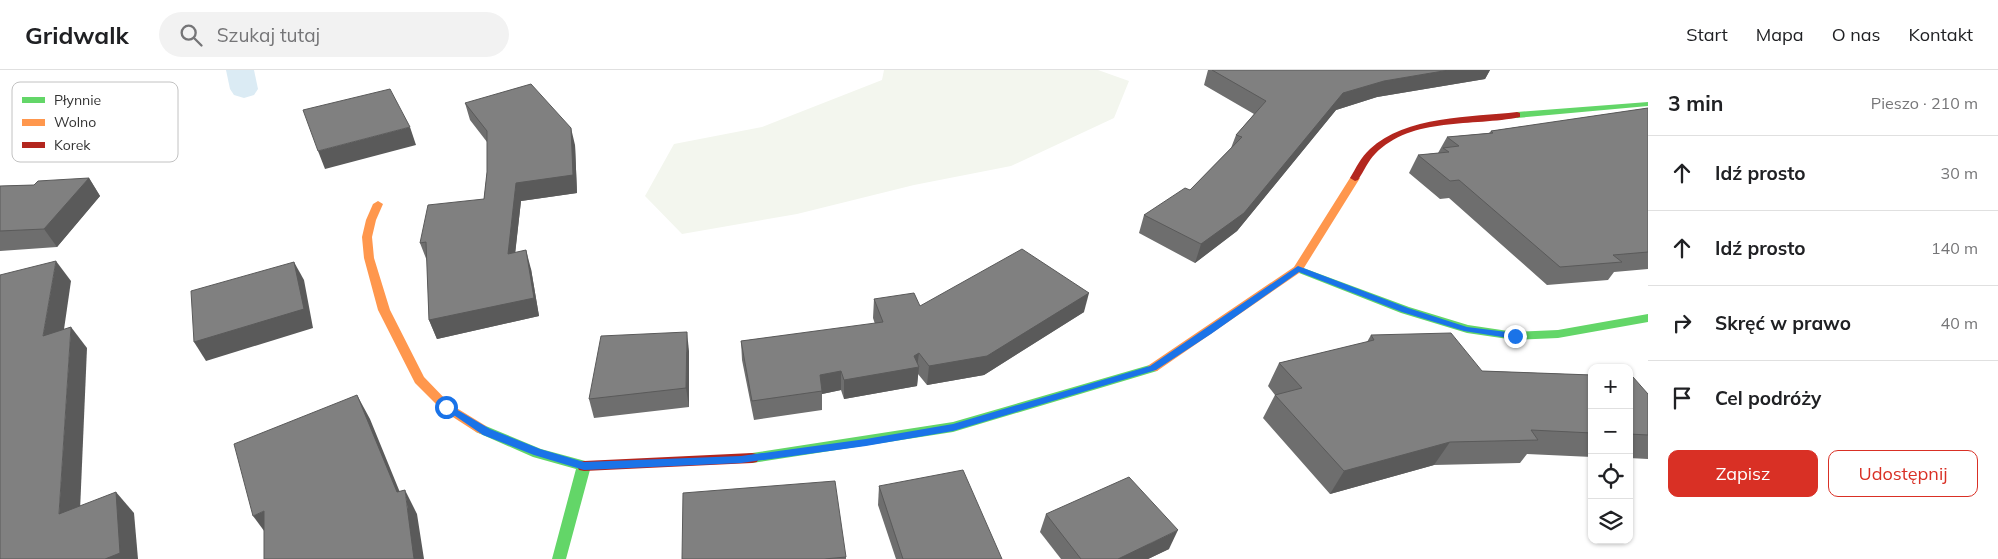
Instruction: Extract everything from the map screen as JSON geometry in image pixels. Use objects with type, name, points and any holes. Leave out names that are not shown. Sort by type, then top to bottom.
[{"type":"street","points":[[378,204],[371,220],[367,238],[368,258],[384,310],[418,380],[446,407],[486,432],[538,452],[584,466],[741,460],[953,427],[1153,368],[1298,269],[1372,151],[1387,139],[1415,130],[1496,116],[1648,104]]},
{"type":"street","points":[[1298,269],[1414,313],[1467,329],[1515,336],[1558,334],[1648,318]]},
{"type":"street","points":[[559,559],[584,466]]},
{"type":"shaded area","points":[[884,70],[1098,70],[1129,81],[1114,118],[1011,166],[914,185],[797,214],[682,234],[645,196],[674,144],[762,127],[882,80]]},
{"type":"building","points":[[1212,70],[1449,70],[1384,81],[1343,93],[1244,213],[1201,244],[1144,215],[1185,188],[1190,190],[1242,137],[1236,135],[1266,101]]},
{"type":"building","points":[[531,84],[571,128],[573,175],[516,183],[508,254],[526,250],[534,298],[429,320],[426,242],[420,243],[428,205],[484,199],[487,172],[487,131],[465,103]]},
{"type":"building","points":[[390,89],[410,127],[318,151],[303,110]]},
{"type":"building","points":[[1648,108],[1648,252],[1613,255],[1622,262],[1560,267],[1459,180],[1450,181],[1418,155],[1449,152],[1443,148],[1459,146],[1447,137],[1493,133],[1491,131]]},
{"type":"building","points":[[89,178],[44,229],[0,231],[0,186],[34,185],[38,181]]},
{"type":"building","points":[[1022,249],[1089,293],[987,356],[929,366],[919,353],[914,356],[919,367],[844,380],[841,371],[820,375],[822,391],[752,401],[741,341],[883,322],[874,299],[914,293],[920,306]]},
{"type":"building","points":[[56,261],[43,336],[71,327],[59,514],[116,492],[120,553],[105,559],[0,559],[0,275]]},
{"type":"building","points":[[294,262],[304,309],[194,342],[191,291]]},
{"type":"building","points":[[687,332],[686,388],[589,399],[601,336]]},
{"type":"building","points":[[1451,333],[1482,371],[1588,375],[1588,433],[1531,430],[1538,440],[1450,442],[1344,471],[1275,395],[1302,388],[1279,363],[1374,340],[1371,335]]},
{"type":"building","points":[[1633,377],[1648,394],[1648,435],[1633,434]]},
{"type":"building","points":[[357,395],[397,492],[405,490],[414,559],[264,559],[264,511],[253,516],[234,444]]},
{"type":"building","points":[[963,470],[1002,559],[903,559],[879,486]]},
{"type":"building","points":[[1129,477],[1178,530],[1118,559],[1081,559],[1046,514]]},
{"type":"building","points":[[835,481],[846,557],[824,559],[682,559],[683,493]]},
{"type":"waterway","points":[[240,70],[244,89]]},
{"type":"traffic: fast","points":[[1517,115],[1648,104]]},
{"type":"traffic: fast","points":[[1298,269],[1405,310],[1467,329],[1515,336],[1558,334],[1648,318]]},
{"type":"traffic: fast","points":[[752,458],[953,427],[1153,368]]},
{"type":"traffic: fast","points":[[481,429],[538,453],[584,466],[559,559]]},
{"type":"traffic: slow","points":[[1153,368],[1298,269],[1355,178]]},
{"type":"traffic: slow","points":[[378,204],[371,220],[367,237],[369,258],[384,310],[419,380],[446,407],[481,429]]},
{"type":"traffic: jam","points":[[1355,178],[1374,150],[1388,140],[1404,133],[1442,123],[1517,115]]},
{"type":"traffic: jam","points":[[584,466],[752,458]]},
{"type":"route","points":[[446,407],[486,432],[538,452],[584,466],[741,460],[866,442],[953,427],[1153,368],[1298,269],[1405,310],[1467,329],[1515,336]]}]
